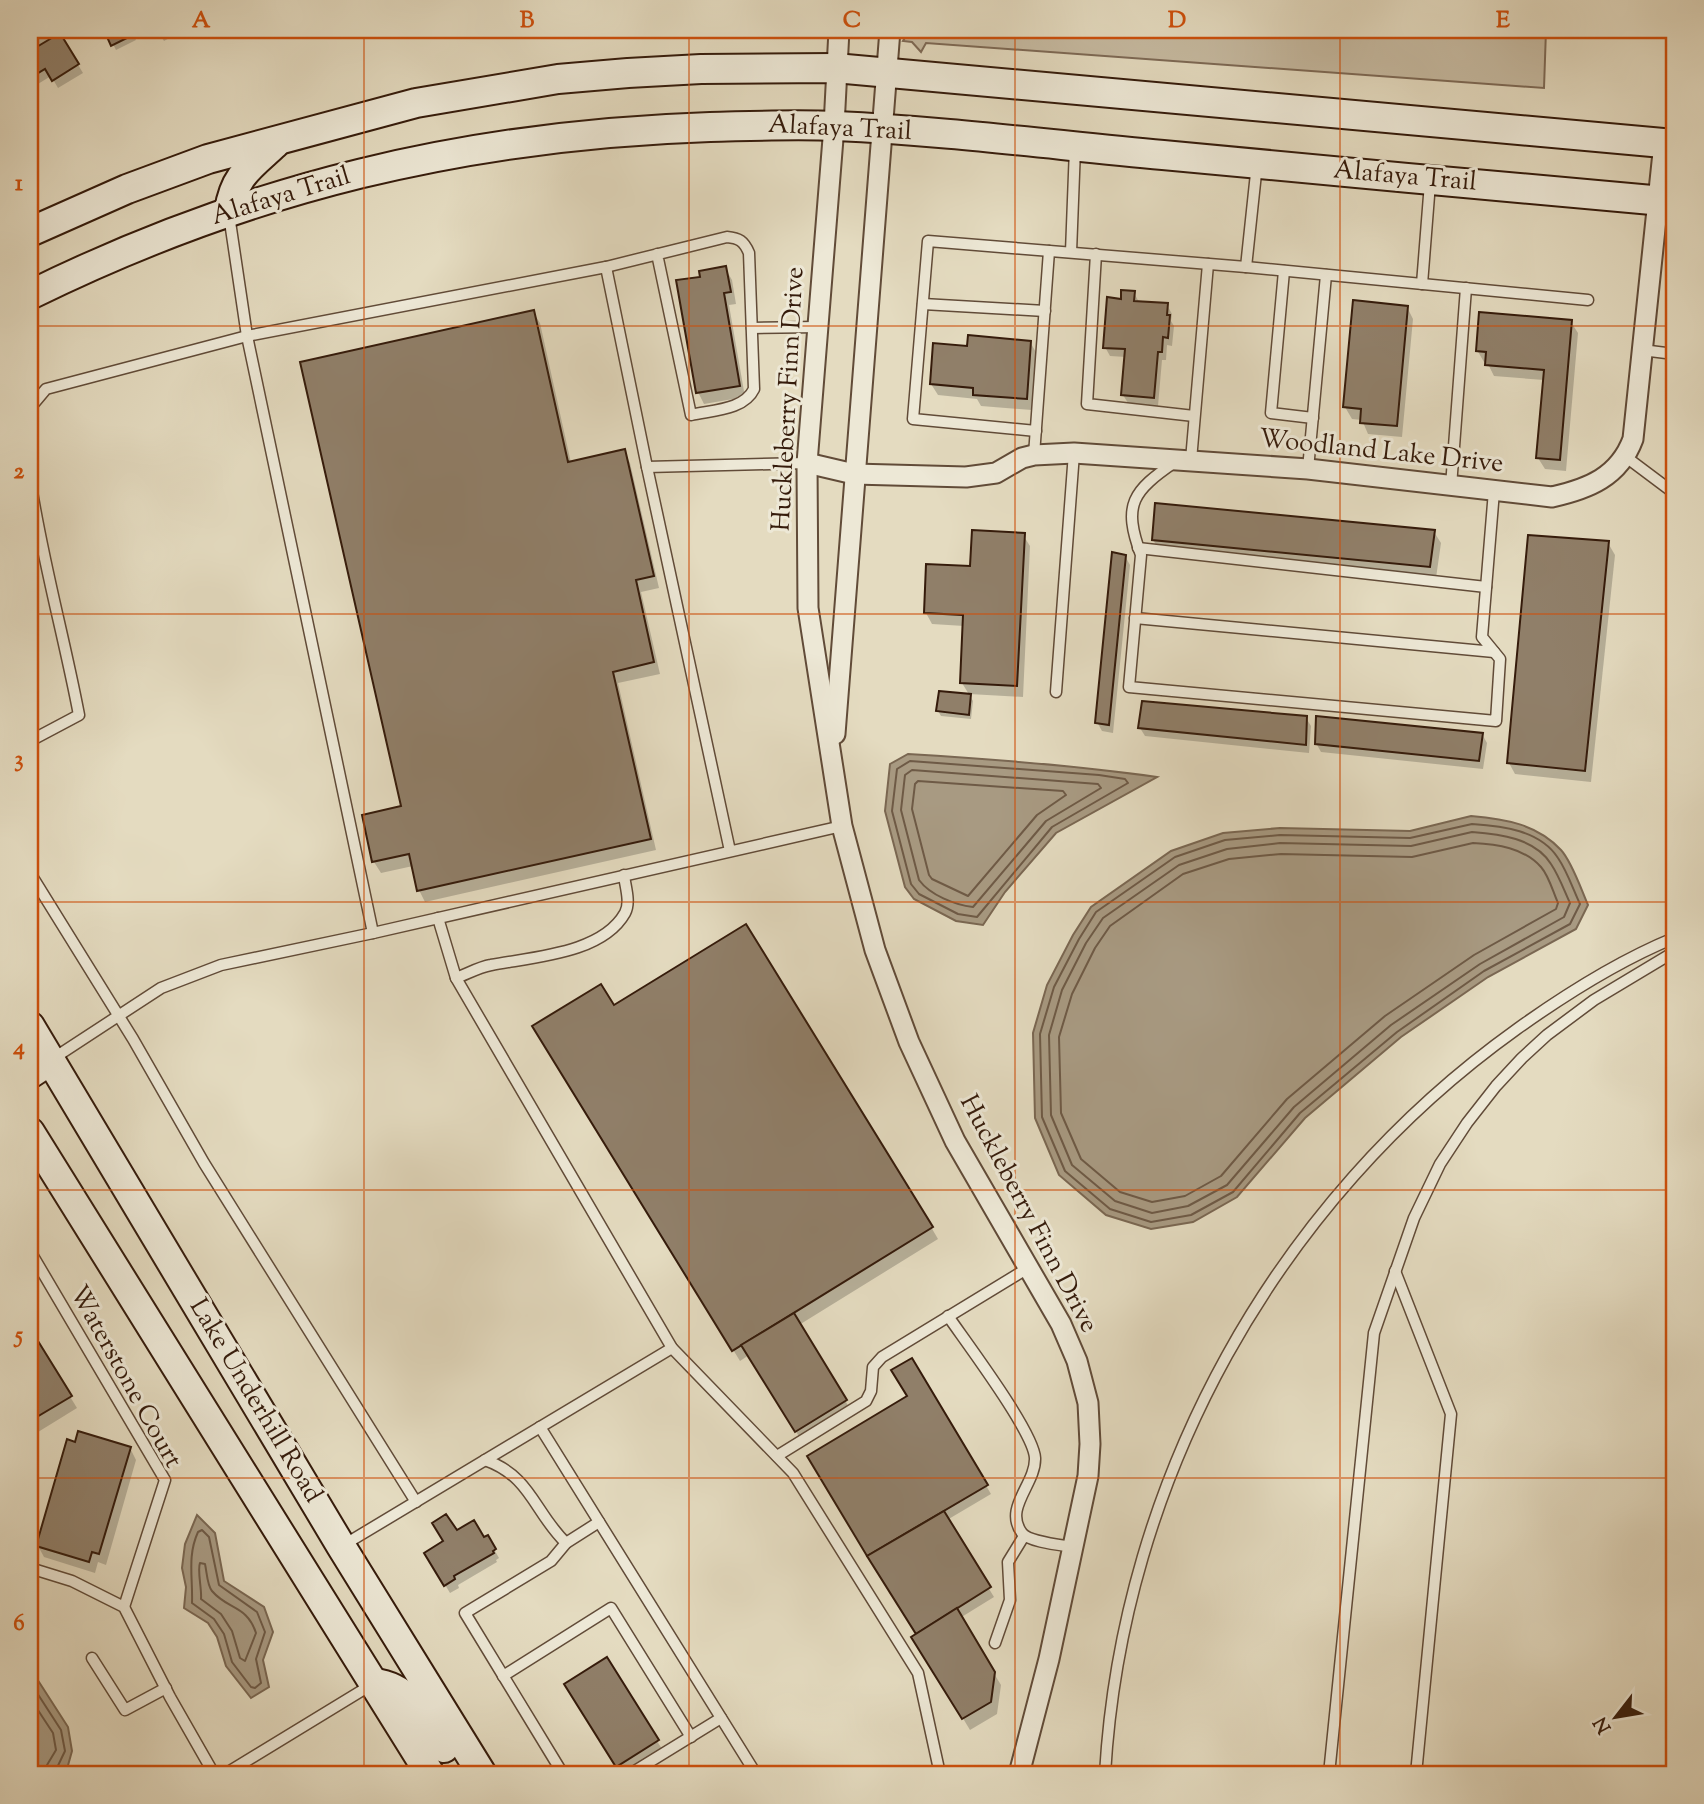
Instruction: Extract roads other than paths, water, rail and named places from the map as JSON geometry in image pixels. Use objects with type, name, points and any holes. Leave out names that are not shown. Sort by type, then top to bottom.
[{"type":"main road","name":"Alafaya Trail","points":[[33,222],[208,159],[416,103],[558,79],[701,69],[835,68],[1669,144]]},
{"type":"main road","name":"Alafaya Trail","points":[[30,295],[83,269],[229,211],[301,188],[379,168],[533,140],[643,129],[834,126],[1665,201]]},
{"type":"main road","points":[[229,211],[232,191],[243,174],[280,140]]},
{"type":"main road","name":"Lake Underhill Road","points":[[30,1026],[41,1067],[482,1774]]},
{"type":"main road","name":"Lake Underhill Road","points":[[30,1132],[430,1774]]},
{"type":"main road","points":[[374,1683],[385,1684],[401,1691],[413,1701],[461,1774]]},
{"type":"street","name":"Huckleberry Finn Drive","points":[[839,30],[807,463],[808,608],[842,826],[875,950],[909,1042],[955,1141],[1060,1324],[1077,1361],[1088,1404],[1088,1476],[1049,1660],[1019,1774]]},
{"type":"street","name":"Huckleberry Finn Drive","points":[[832,769],[890,30]]},
{"type":"street","points":[[1626,457],[1633,439],[1642,350],[1665,201],[1669,144]]},
{"type":"street","name":"Woodland Lake Drive","points":[[807,463],[854,474],[966,477],[996,473],[1022,458],[1034,455],[1073,453],[1308,469],[1552,497],[1580,491],[1605,477],[1626,457]]},
{"type":"lane","points":[[1071,253],[1075,147]]},
{"type":"lane","points":[[1246,267],[1257,164]]},
{"type":"lane","points":[[1422,284],[1430,180]]},
{"type":"lane","points":[[229,211],[247,336],[373,933]]},
{"type":"lane","points":[[30,408],[46,389],[247,336],[606,267],[657,254],[727,237],[738,238],[746,244],[749,253],[754,388],[750,398],[740,404],[691,415],[657,254]]},
{"type":"lane","points":[[1036,431],[913,419],[928,241],[1246,267],[1588,300]]},
{"type":"lane","points":[[1034,455],[1049,251]]},
{"type":"lane","points":[[1096,254],[1087,404],[1194,416]]},
{"type":"lane","points":[[1208,264],[1194,416],[1185,459],[1145,486],[1132,503],[1133,536],[1141,555],[1129,687],[1496,721],[1500,659],[1482,637],[1494,491]]},
{"type":"lane","points":[[606,267],[730,851]]},
{"type":"lane","points":[[1284,271],[1270,413],[1313,418]]},
{"type":"lane","points":[[1308,469],[1326,275]]},
{"type":"lane","points":[[1451,486],[1466,288]]},
{"type":"lane","points":[[923,304],[1045,311]]},
{"type":"lane","points":[[752,328],[818,327]]},
{"type":"lane","points":[[1642,350],[1674,354]]},
{"type":"lane","points":[[1056,692],[1073,453]]},
{"type":"lane","points":[[1626,457],[1674,493]]},
{"type":"lane","points":[[648,467],[807,463]]},
{"type":"lane","points":[[30,479],[39,554],[68,657],[79,715],[30,741]]},
{"type":"lane","points":[[1138,548],[1486,587]]},
{"type":"lane","points":[[1135,618],[1494,652]]},
{"type":"lane","points":[[41,1067],[161,988],[221,965],[842,826]]},
{"type":"lane","points":[[30,873],[118,1015],[204,1163],[416,1502]]},
{"type":"lane","points":[[456,978],[488,965],[557,955],[600,935],[615,925],[625,913],[628,904],[624,875]]},
{"type":"lane","points":[[438,918],[456,978],[671,1348],[793,1472],[918,1673],[940,1774]]},
{"type":"lane","points":[[1105,1774],[1113,1688],[1126,1619],[1144,1549],[1165,1487],[1195,1417],[1226,1355],[1262,1295],[1303,1237],[1355,1174],[1450,1080],[1565,996],[1629,959],[1674,938]]},
{"type":"lane","points":[[1329,1774],[1374,1333],[1414,1218],[1440,1164],[1466,1123],[1521,1058],[1618,984],[1674,952]]},
{"type":"lane","name":"Waterstone Court","points":[[30,1251],[165,1480],[124,1608]]},
{"type":"lane","points":[[777,1456],[866,1401],[871,1391],[873,1367],[882,1357],[1028,1268]]},
{"type":"lane","points":[[1395,1271],[1451,1414],[1416,1774]]},
{"type":"lane","points":[[948,1315],[1032,1445],[1034,1470],[1015,1514],[1016,1523],[1024,1536],[1074,1547]]},
{"type":"lane","points":[[341,1546],[671,1348]]},
{"type":"lane","points":[[540,1427],[756,1774]]},
{"type":"lane","points":[[485,1460],[502,1466],[518,1478],[553,1530],[566,1543]]},
{"type":"lane","points":[[563,1774],[465,1613],[551,1561],[566,1543],[599,1522]]},
{"type":"lane","points":[[995,1643],[1010,1600],[1008,1562],[1024,1536]]},
{"type":"lane","points":[[30,1568],[72,1581],[124,1608],[214,1774]]},
{"type":"lane","points":[[503,1676],[611,1608],[691,1737]]},
{"type":"lane","points":[[92,1658],[125,1710],[166,1688]]},
{"type":"lane","points":[[225,1774],[374,1683]]},
{"type":"lane","points":[[630,1774],[721,1718]]},
{"type":"water","points":[[908,754],[1032,763],[1157,777],[1056,833],[1005,892],[983,925],[956,921],[914,899],[905,887],[885,811],[890,764]]},
{"type":"water","points":[[1471,816],[1520,824],[1542,834],[1561,850],[1573,868],[1588,905],[1576,929],[1488,977],[1401,1037],[1305,1118],[1237,1197],[1193,1222],[1151,1229],[1106,1215],[1059,1175],[1035,1118],[1033,1033],[1047,985],[1091,907],[1171,851],[1223,833],[1280,828],[1410,831]]},
{"type":"water","points":[[197,1515],[215,1533],[224,1581],[264,1607],[273,1632],[263,1660],[269,1687],[251,1698],[226,1666],[217,1637],[208,1623],[184,1608],[186,1587],[182,1568],[185,1544]]},
{"type":"water","points":[[30,1668],[68,1727],[72,1751],[67,1769],[53,1774],[30,1774]]}]
